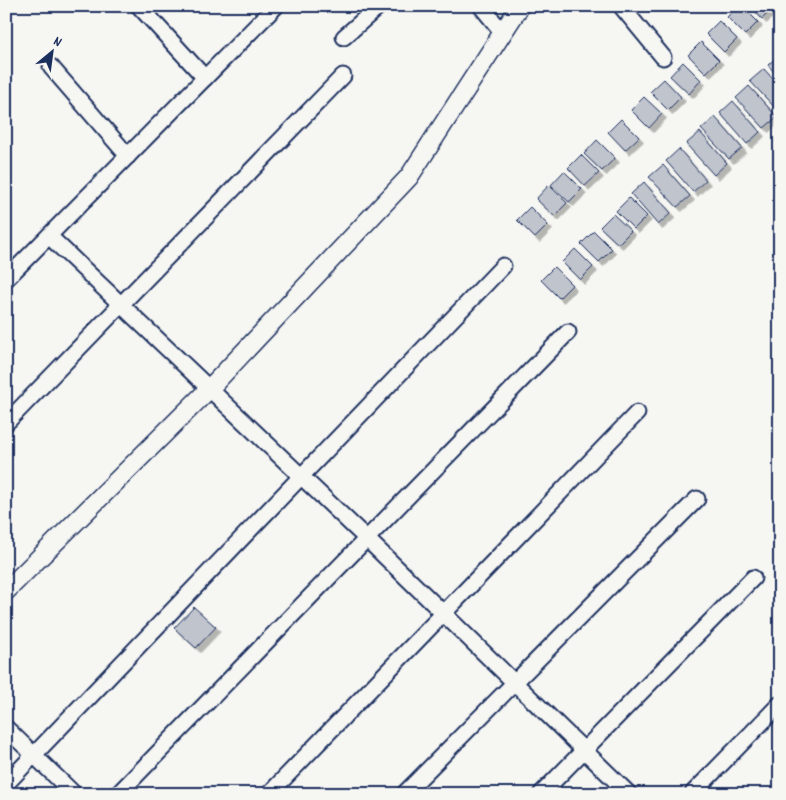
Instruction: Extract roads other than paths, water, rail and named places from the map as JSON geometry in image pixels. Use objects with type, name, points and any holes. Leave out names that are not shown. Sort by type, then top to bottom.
[{"type":"street","points":[[139,6],[205,78]]},
{"type":"street","points":[[6,279],[276,6]]},
{"type":"street","points":[[344,37],[379,6]]},
{"type":"street","points":[[481,6],[503,34]]},
{"type":"street","points":[[6,592],[209,389],[409,176],[520,6]]},
{"type":"street","points":[[621,6],[662,57]]},
{"type":"street","points":[[51,67],[128,156]]},
{"type":"street","points":[[6,423],[343,76]]},
{"type":"street","points":[[49,236],[367,539],[629,794]]},
{"type":"street","points":[[6,784],[503,266]]},
{"type":"street","points":[[118,794],[568,332]]},
{"type":"street","points":[[269,794],[637,413]]},
{"type":"street","points":[[404,794],[697,499]]},
{"type":"street","points":[[541,794],[753,578]]},
{"type":"street","points":[[692,794],[780,704]]},
{"type":"street","points":[[6,728],[74,794]]}]
